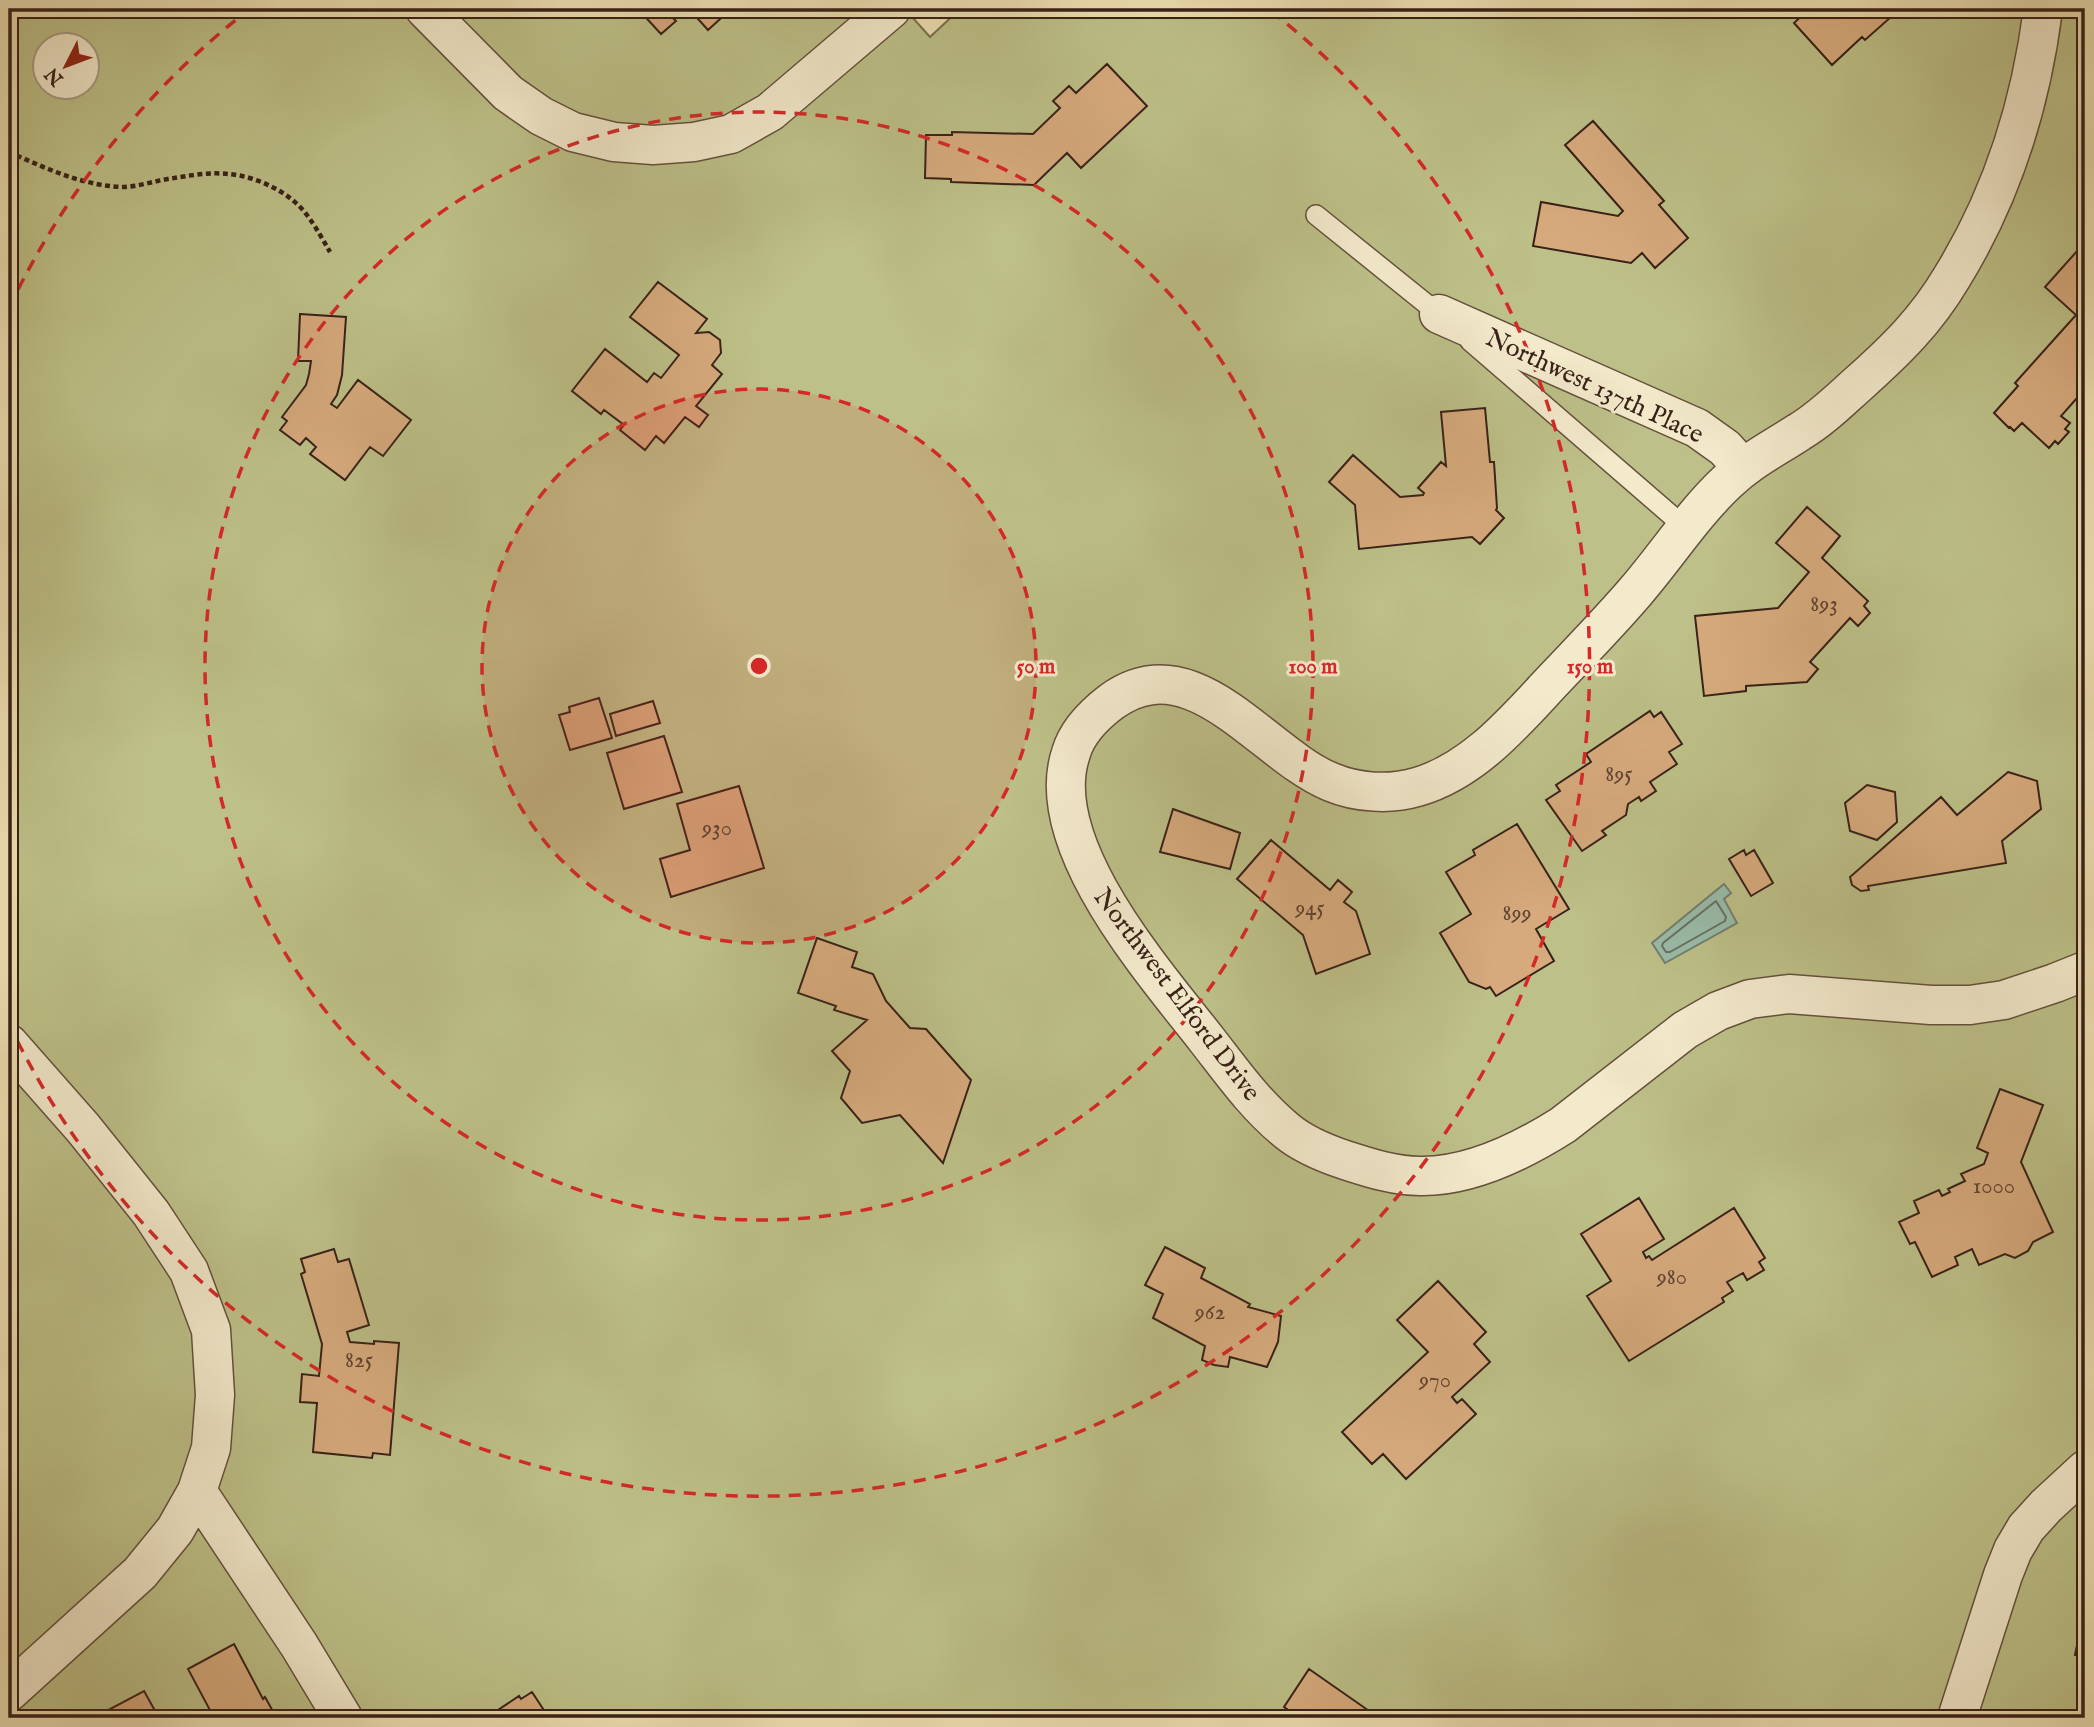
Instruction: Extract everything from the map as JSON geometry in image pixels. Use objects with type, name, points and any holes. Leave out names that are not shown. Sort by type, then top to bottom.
[{"type":"street","points":[[425,9],[508,93],[541,116],[573,132],[614,142],[653,145],[694,142],[731,134],[771,112],[891,9]]},
{"type":"street","name":"Northwest Elford Drive","points":[[2043,9],[2033,73],[2004,172],[1984,219],[1946,287],[1914,331],[1899,348],[1830,409],[1801,432],[1742,467],[1722,486],[1635,593],[1524,712],[1480,753],[1449,774],[1417,787],[1390,792],[1358,790],[1329,782],[1294,761],[1204,695],[1175,686],[1150,684],[1112,701],[1080,733],[1071,750],[1066,787],[1068,813],[1092,878],[1129,936],[1248,1092],[1289,1132],[1323,1152],[1389,1173],[1438,1175],[1508,1156],[1544,1137],[1685,1030],[1718,1011],[1750,999],[1789,994],[1931,1005],[1970,1005],[2004,1000],[2085,971]]},
{"type":"street","name":"Northwest 137th Place","points":[[1439,314],[1697,428],[1725,448],[1742,467]]},
{"type":"street","points":[[9,1044],[83,1128],[151,1213],[189,1271],[211,1330],[215,1395],[211,1448],[197,1490],[176,1530],[140,1573],[9,1692]]},
{"type":"street","points":[[1957,1718],[2013,1550],[2026,1528],[2085,1470]]},
{"type":"street","points":[[197,1490],[299,1644],[343,1718]]},
{"type":"lane","points":[[1316,215],[1439,314],[1686,528]]},
{"type":"path","points":[[9,152],[90,184],[125,187],[210,174],[250,178],[271,186],[306,213],[330,252]]},
{"type":"green space","points":[[9,9],[905,9],[930,37],[960,9],[2085,9],[2085,1718],[9,1718]]},
{"type":"water","points":[[1724,884],[1731,893],[1724,899],[1737,923],[1665,963],[1652,943]]},
{"type":"building","points":[[638,9],[680,9],[672,17],[676,21],[661,34]]},
{"type":"building","points":[[689,9],[731,9],[708,30]]},
{"type":"building","points":[[1809,9],[1900,9],[1865,40],[1862,37],[1832,65],[1794,23]]},
{"type":"building","points":[[1107,64],[1147,106],[1081,168],[1067,153],[1034,185],[951,182],[951,179],[925,178],[926,135],[952,135],[952,132],[1033,134],[1060,108],[1053,101],[1069,86],[1076,93]]},
{"type":"building","points":[[1593,121],[1664,201],[1659,205],[1688,238],[1655,268],[1642,253],[1631,263],[1533,246],[1541,202],[1618,216],[1623,211],[1565,145]]},
{"type":"building","points":[[2078,250],[2085,256],[2085,389],[2061,416],[2070,423],[2065,429],[2069,432],[2058,444],[2055,441],[2049,448],[2022,423],[2014,431],[1994,413],[2018,386],[2015,383],[2076,315],[2045,287]]},
{"type":"building","points":[[658,282],[707,319],[696,333],[709,332],[720,340],[721,353],[712,365],[722,374],[696,406],[708,415],[699,427],[685,417],[664,443],[656,436],[645,450],[620,430],[624,425],[604,410],[601,414],[572,391],[605,349],[647,382],[654,373],[661,378],[679,355],[630,317]]},
{"type":"building","points":[[300,314],[346,317],[342,375],[337,395],[331,404],[337,408],[358,380],[411,420],[383,456],[370,447],[345,480],[310,454],[316,447],[306,438],[300,445],[280,430],[287,421],[282,417],[306,385],[309,374],[311,361],[298,361]]},
{"type":"building","points":[[1485,408],[1490,462],[1494,462],[1496,510],[1504,518],[1480,544],[1472,537],[1359,549],[1355,505],[1329,482],[1353,455],[1400,497],[1423,495],[1418,488],[1441,462],[1446,466],[1441,412]]},
{"type":"building","points":[[1807,507],[1840,536],[1822,558],[1868,601],[1864,606],[1870,613],[1858,626],[1850,618],[1810,662],[1818,669],[1807,682],[1746,686],[1746,691],[1704,696],[1695,616],[1778,608],[1809,572],[1776,543]]},
{"type":"building","points":[[599,698],[612,738],[570,750],[559,715],[570,712],[569,707]]},
{"type":"building","points":[[653,701],[660,723],[616,736],[610,714]]},
{"type":"building","points":[[1650,711],[1654,717],[1661,712],[1682,744],[1669,752],[1677,764],[1650,782],[1656,791],[1641,801],[1639,797],[1628,804],[1626,815],[1602,831],[1606,835],[1582,851],[1546,800],[1560,791],[1556,785],[1591,762],[1586,754]]},
{"type":"building","points":[[664,736],[682,792],[624,809],[607,753]]},
{"type":"building","points":[[2008,772],[2037,781],[2041,809],[2002,841],[2006,863],[1868,886],[1869,890],[1861,891],[1852,885],[1850,877],[1941,797],[1957,815]]},
{"type":"building","points":[[1867,785],[1895,792],[1897,822],[1877,840],[1850,831],[1845,803]]},
{"type":"building","points":[[739,786],[764,868],[671,897],[660,859],[690,850],[677,804]]},
{"type":"building","points":[[1173,809],[1240,833],[1230,869],[1160,852]]},
{"type":"building","points":[[1517,824],[1569,909],[1536,929],[1554,961],[1496,996],[1490,987],[1486,989],[1469,982],[1440,933],[1471,914],[1446,872],[1475,855],[1473,850]]},
{"type":"building","points":[[1271,840],[1330,890],[1338,880],[1352,892],[1344,902],[1356,911],[1370,954],[1316,974],[1303,935],[1237,879]]},
{"type":"building","points":[[1744,850],[1746,855],[1754,850],[1773,883],[1751,896],[1729,859]]},
{"type":"building","points":[[817,938],[857,952],[852,967],[873,974],[886,1001],[910,1028],[926,1029],[971,1080],[943,1163],[900,1115],[862,1123],[841,1098],[850,1071],[832,1051],[867,1020],[834,1010],[836,1006],[798,993]]},
{"type":"building","points":[[2000,1089],[2043,1105],[2021,1162],[2053,1232],[2033,1242],[2028,1251],[2015,1258],[2005,1254],[1979,1265],[1972,1249],[1955,1257],[1958,1265],[1932,1277],[1915,1242],[1910,1244],[1899,1222],[1919,1213],[1914,1201],[1939,1190],[1942,1196],[1950,1192],[1948,1189],[1965,1181],[1961,1174],[1984,1164],[1988,1153],[1977,1148]]},
{"type":"building","points":[[1639,1198],[1664,1239],[1643,1252],[1646,1258],[1649,1256],[1652,1260],[1734,1208],[1765,1258],[1759,1262],[1764,1270],[1747,1280],[1743,1273],[1727,1282],[1733,1291],[1722,1298],[1724,1302],[1629,1361],[1587,1296],[1611,1281],[1581,1234]]},
{"type":"building","points":[[1165,1247],[1205,1268],[1201,1278],[1250,1304],[1248,1307],[1281,1316],[1278,1342],[1267,1367],[1230,1357],[1228,1367],[1202,1360],[1205,1346],[1153,1318],[1163,1294],[1145,1285]]},
{"type":"building","points":[[334,1249],[338,1262],[349,1259],[369,1325],[347,1332],[350,1342],[399,1343],[390,1455],[373,1453],[372,1458],[313,1452],[317,1403],[300,1402],[302,1374],[319,1376],[322,1344],[301,1274],[305,1272],[301,1259]]},
{"type":"building","points":[[1438,1281],[1486,1332],[1474,1344],[1490,1362],[1452,1397],[1457,1403],[1462,1399],[1476,1414],[1406,1479],[1383,1454],[1372,1464],[1342,1432],[1428,1352],[1397,1320]]},
{"type":"building","points":[[2082,1621],[2085,1621],[2085,1657],[2075,1655]]},
{"type":"building","points":[[234,1644],[263,1699],[265,1697],[275,1715],[274,1718],[187,1718],[201,1711],[204,1716],[211,1712],[188,1669]]},
{"type":"building","points":[[1309,1669],[1372,1713],[1369,1718],[1300,1718],[1284,1707]]},
{"type":"building","points":[[144,1691],[159,1718],[95,1717]]},
{"type":"building","points":[[532,1692],[549,1718],[486,1718],[519,1696],[521,1699]]}]
